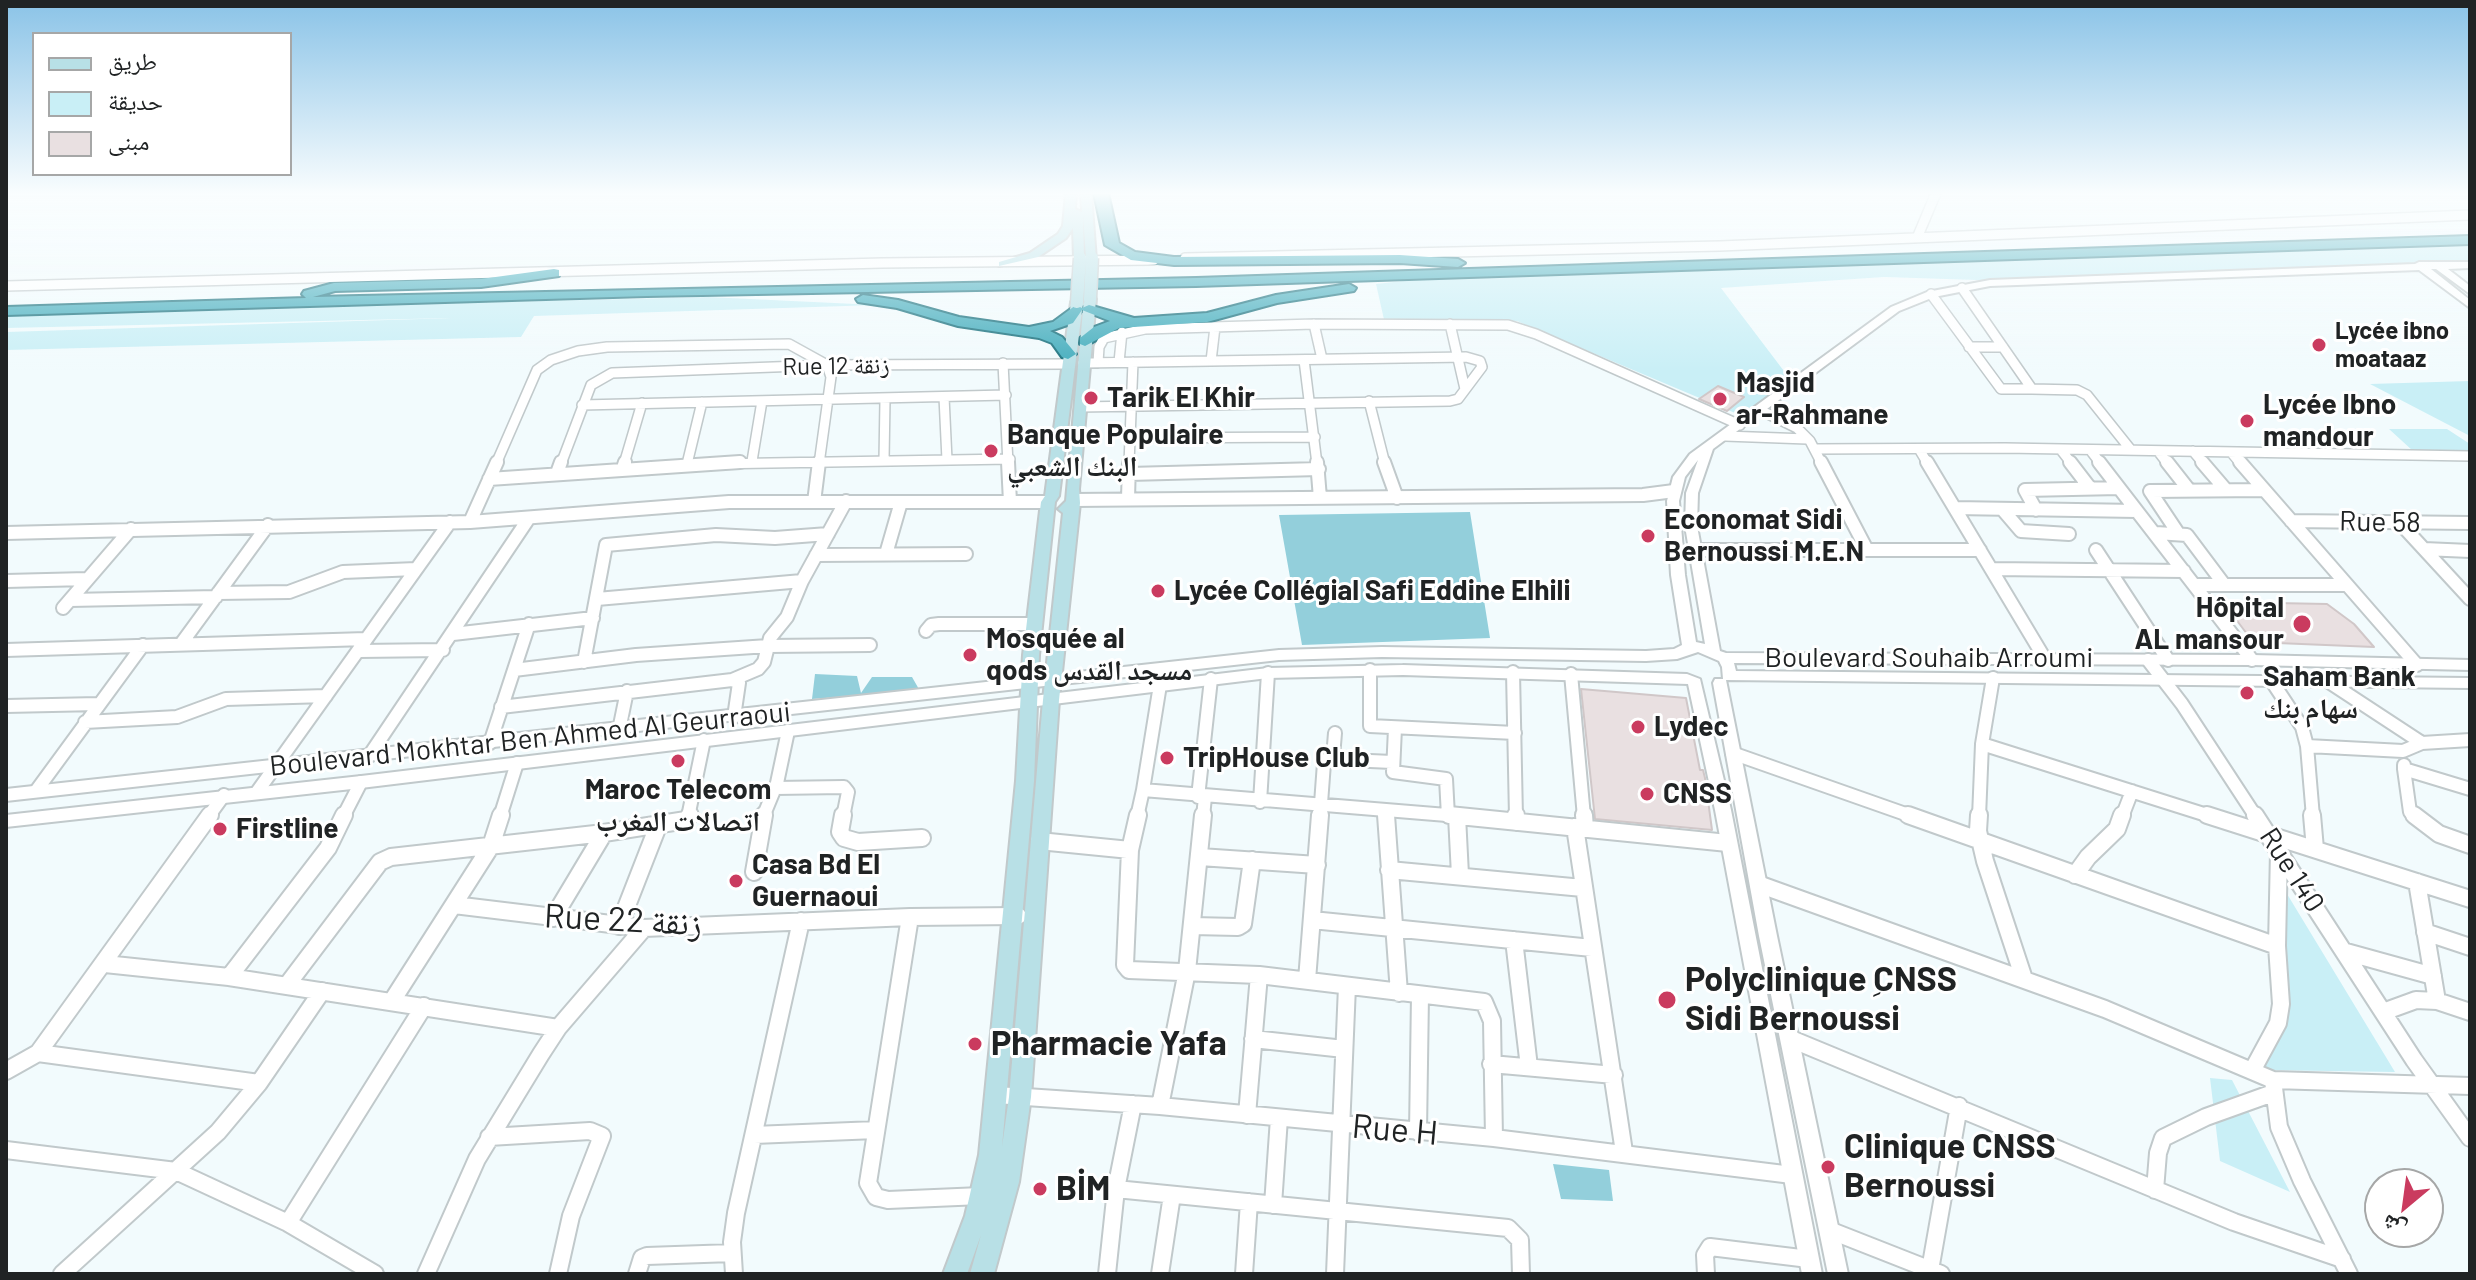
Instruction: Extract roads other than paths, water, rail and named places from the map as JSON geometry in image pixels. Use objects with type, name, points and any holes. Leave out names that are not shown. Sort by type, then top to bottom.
[{"type":"highway","points":[[1121,253],[1156,260],[1400,259],[1466,264]]},
{"type":"highway","points":[[6,301],[1819,253]]},
{"type":"highway","points":[[6,311],[647,292],[1196,282],[2093,253]]},
{"type":"highway","points":[[647,292],[885,301],[958,321],[1043,334],[1073,350],[1099,330],[1117,324],[1207,317],[1297,295],[1420,279],[1582,270]]},
{"type":"highway","points":[[309,294],[334,287],[481,283],[554,273]]},
{"type":"highway","points":[[1002,285],[960,294],[952,299],[949,306],[951,312],[969,319],[1036,329],[1057,326],[1083,305],[1105,316],[1127,319],[1209,313],[1225,305],[1226,294],[1196,282]]},
{"type":"main road","points":[[1003,264],[1037,253]]},
{"type":"main road","points":[[1085,253],[1086,258]]},
{"type":"main road","points":[[955,1274],[981,1196],[990,1155],[1022,824],[1034,624],[1049,501],[1083,305],[1086,253]]},
{"type":"main road","points":[[982,1274],[1006,1193],[1020,1097],[1052,690],[1080,407],[1083,363],[1073,350]]},
{"type":"main road","points":[[1049,501],[1061,510],[1072,501]]},
{"type":"street","points":[[6,286],[1407,253]]},
{"type":"street","points":[[2419,265],[2470,305]]},
{"type":"street","points":[[2437,265],[2470,291]]},
{"type":"street","points":[[1706,1274],[1705,1255],[1710,1247],[1810,1267],[1728,843],[1691,681],[1676,667],[1684,651],[1674,496],[1685,467],[1895,309],[1931,294],[1990,283],[2470,265]]},
{"type":"street","points":[[1962,288],[2032,389]]},
{"type":"street","points":[[1931,294],[2001,389],[2077,390],[2087,395],[2131,450]]},
{"type":"street","points":[[1098,363],[1102,339],[1122,332],[1314,324],[1508,325],[1526,330],[1740,425]]},
{"type":"street","points":[[1314,324],[1322,359]]},
{"type":"street","points":[[1450,324],[1465,389]]},
{"type":"street","points":[[1211,361],[1215,327]]},
{"type":"street","points":[[1119,362],[1122,332]]},
{"type":"street","points":[[470,522],[534,375],[551,360],[578,351],[607,347],[789,344],[827,365],[831,377],[814,502]]},
{"type":"street","points":[[1969,347],[2003,347]]},
{"type":"street","name":"Rue 12 زنقة","points":[[582,405],[591,385],[604,375],[827,365],[1003,363],[1073,350]]},
{"type":"street","points":[[1080,407],[1450,401],[1458,399],[1482,364],[1475,359],[1457,357],[1083,363]]},
{"type":"street","points":[[1304,360],[1320,498]]},
{"type":"street","points":[[1128,499],[1133,362]]},
{"type":"street","points":[[1003,363],[1010,502]]},
{"type":"street","points":[[557,473],[582,405],[1006,395]]},
{"type":"street","points":[[944,397],[947,460]]},
{"type":"street","points":[[884,460],[885,400]]},
{"type":"street","points":[[752,461],[762,401]]},
{"type":"street","points":[[1369,401],[1377,441],[1397,498]]},
{"type":"street","points":[[687,464],[702,402]]},
{"type":"street","points":[[623,468],[642,403]]},
{"type":"street","points":[[1760,410],[1797,428],[1816,449],[1867,550]]},
{"type":"street","points":[[1725,436],[1807,439]]},
{"type":"street","points":[[1130,438],[1315,437]]},
{"type":"street","points":[[1816,449],[2470,456]]},
{"type":"street","points":[[1919,449],[2045,659]]},
{"type":"street","points":[[1708,450],[1691,498],[1696,550],[1718,655],[1729,667],[1724,679],[1732,753],[1838,1274]]},
{"type":"street","points":[[2061,450],[2090,488]]},
{"type":"street","points":[[2091,451],[2252,660]]},
{"type":"street","points":[[2158,451],[2189,490]]},
{"type":"street","points":[[2193,451],[2226,490]]},
{"type":"street","points":[[2231,452],[2417,665]]},
{"type":"street","points":[[489,479],[752,461],[1010,459]]},
{"type":"street","points":[[1129,474],[1319,469]]},
{"type":"street","points":[[2041,533],[2025,490],[2119,488]]},
{"type":"street","points":[[2178,533],[2150,492],[2264,490]]},
{"type":"street","points":[[1072,501],[1643,495],[1691,498]]},
{"type":"street","points":[[501,707],[732,680],[758,669],[764,662],[770,638],[787,617],[802,581],[846,501]]},
{"type":"street","points":[[6,533],[470,522],[729,502],[1049,501]]},
{"type":"street","points":[[886,554],[901,502]]},
{"type":"street","points":[[1955,508],[2137,511]]},
{"type":"street","points":[[2003,510],[2015,527],[2041,533],[2069,534]]},
{"type":"street","points":[[369,756],[529,518]]},
{"type":"street","name":"Rue 58","points":[[2291,521],[2470,523]]},
{"type":"street","points":[[257,792],[450,522]]},
{"type":"street","points":[[2399,522],[2470,599]]},
{"type":"street","points":[[181,644],[268,525]]},
{"type":"street","points":[[131,529],[67,604],[289,592],[343,572],[416,569]]},
{"type":"street","points":[[2156,533],[2178,533],[2190,538],[2223,583]]},
{"type":"street","points":[[584,662],[606,545],[716,535],[775,538],[828,534]]},
{"type":"street","points":[[2424,549],[2470,551]]},
{"type":"street","points":[[1696,550],[1980,550]]},
{"type":"street","points":[[2096,550],[2168,660]]},
{"type":"street","points":[[816,555],[966,554]]},
{"type":"street","points":[[1991,569],[2184,571]]},
{"type":"street","points":[[6,595],[12,581],[87,579]]},
{"type":"street","points":[[597,599],[802,581]]},
{"type":"street","points":[[2195,585],[2346,585]]},
{"type":"street","points":[[453,634],[593,618]]},
{"type":"street","points":[[490,743],[529,624]]},
{"type":"street","points":[[926,631],[931,625],[939,624],[1034,624]]},
{"type":"street","points":[[6,650],[366,639]]},
{"type":"street","points":[[36,791],[143,645]]},
{"type":"street","points":[[514,670],[636,655],[768,646],[870,645]]},
{"type":"street","points":[[359,651],[443,650]]},
{"type":"street","points":[[1052,690],[1296,654],[1684,651]]},
{"type":"street","name":"Boulevard Souhaib Arroumi","points":[[1684,651],[1718,655],[2470,665]]},
{"type":"street","name":"Rue 140","points":[[2148,660],[2279,851],[2430,1084],[2470,1138]]},
{"type":"street","points":[[1052,690],[1160,685],[1268,673],[1370,670],[1513,672],[1691,681]]},
{"type":"street","points":[[1370,670],[1370,726],[1515,733]]},
{"type":"street","points":[[1513,672],[1516,822]]},
{"type":"street","points":[[1260,802],[1268,673]]},
{"type":"street","points":[[1571,674],[1583,888],[1624,1152]]},
{"type":"street","points":[[1993,678],[1982,744],[1977,817],[1980,842],[2024,979]]},
{"type":"street","name":"Boulevard Souhaib Arroumi","points":[[1691,681],[1993,678],[2469,684]]},
{"type":"street","points":[[1160,1106],[1187,971],[1200,857],[1211,679]]},
{"type":"street","points":[[732,680],[739,683],[734,717]]},
{"type":"street","points":[[2271,680],[2302,727],[2307,746],[2315,849]]},
{"type":"street","points":[[2326,680],[2422,743]]},
{"type":"street","points":[[1160,685],[1130,850],[1125,965],[1136,972],[1259,975],[1484,1002],[1492,1021],[1494,1138]]},
{"type":"street","name":"Boulevard Mokhtar Ben Ahmed Al Geurraoui","points":[[6,821],[788,731],[1052,690]]},
{"type":"street","points":[[619,730],[627,691]]},
{"type":"street","name":"Boulevard Mokhtar Ben Ahmed Al Geurraoui","points":[[6,795],[734,717],[1029,693]]},
{"type":"street","points":[[85,722],[168,719],[235,698],[326,696]]},
{"type":"street","points":[[6,706],[98,704]]},
{"type":"street","points":[[1395,728],[1393,772],[1446,779],[1460,875]]},
{"type":"street","points":[[754,872],[765,808],[775,788],[788,731]]},
{"type":"street","points":[[1333,757],[1335,733]]},
{"type":"street","points":[[287,985],[380,862],[391,857],[604,833],[686,820],[690,815],[704,740]]},
{"type":"street","points":[[2307,746],[2403,751],[2422,743],[2470,740]]},
{"type":"street","points":[[1982,744],[2470,899]]},
{"type":"street","points":[[2403,751],[2410,812],[2439,834],[2470,845]]},
{"type":"street","points":[[1732,753],[2277,946]]},
{"type":"street","points":[[1307,980],[1324,763],[1333,757],[1392,762]]},
{"type":"street","points":[[392,1001],[491,846],[517,763]]},
{"type":"street","points":[[2404,769],[2470,789]]},
{"type":"street","points":[[229,977],[328,848],[361,782]]},
{"type":"street","points":[[775,788],[844,787],[848,792],[840,832],[844,838],[858,842],[922,838]]},
{"type":"street","points":[[1143,790],[1728,843]]},
{"type":"street","points":[[2075,875],[2088,857],[2117,829],[2132,791]]},
{"type":"street","points":[[6,1071],[38,1053],[224,795]]},
{"type":"street","points":[[1386,811],[1399,993]]},
{"type":"street","points":[[619,926],[658,826]]},
{"type":"street","points":[[553,918],[604,833]]},
{"type":"street","points":[[1039,841],[1130,850]]},
{"type":"street","points":[[2252,1071],[2278,1023],[2281,1004],[2277,946],[2279,851]]},
{"type":"street","points":[[1200,857],[1317,865]]},
{"type":"street","points":[[1192,926],[1238,927],[1243,924],[1252,860]]},
{"type":"street","points":[[1389,870],[1583,888]]},
{"type":"street","points":[[2417,882],[2437,1001]]},
{"type":"street","points":[[1758,884],[2024,979],[2153,1028],[2252,1071],[2273,1087],[2279,1127],[2302,1181],[2346,1266]]},
{"type":"street","name":"Rue 22 زنقة","points":[[454,905],[644,928],[910,917],[1033,916]]},
{"type":"street","points":[[910,917],[868,1183],[876,1197],[888,1200],[981,1196]]},
{"type":"street","points":[[1312,920],[1592,948]]},
{"type":"street","points":[[734,1274],[732,1253],[736,1213],[801,921]]},
{"type":"street","points":[[426,1274],[489,1137],[558,1028],[644,928]]},
{"type":"street","points":[[2425,932],[2470,947]]},
{"type":"street","points":[[1514,940],[1529,1067]]},
{"type":"street","points":[[2346,952],[2433,976]]},
{"type":"street","points":[[105,964],[287,985],[558,1028]]},
{"type":"street","points":[[1247,1115],[1259,975]]},
{"type":"street","points":[[1335,1274],[1347,986]]},
{"type":"street","points":[[62,1274],[218,1132],[259,1083],[322,991]]},
{"type":"street","points":[[1418,1132],[1420,995]]},
{"type":"street","points":[[2383,1012],[2416,1000],[2437,1001],[2470,1012]]},
{"type":"street","points":[[288,1223],[424,1006]]},
{"type":"street","points":[[1253,1039],[1344,1049]]},
{"type":"street","points":[[1791,1039],[2346,1266]]},
{"type":"street","points":[[38,1053],[259,1083]]},
{"type":"street","points":[[1491,1064],[1614,1075]]},
{"type":"street","points":[[2155,1190],[2158,1153],[2163,1138],[2273,1087],[2470,1086]]},
{"type":"street","name":"Rue H","points":[[996,1095],[1160,1106],[1494,1138],[1792,1175]]},
{"type":"street","points":[[1107,1274],[1116,1189],[1133,1104]]},
{"type":"street","points":[[1829,1230],[1936,1272],[1959,1106]]},
{"type":"street","points":[[1273,1205],[1279,1118]]},
{"type":"street","points":[[754,1135],[876,1130]]},
{"type":"street","points":[[489,1137],[590,1131],[602,1136],[571,1216],[558,1274]]},
{"type":"street","points":[[6,1150],[176,1171],[288,1223],[375,1274]]},
{"type":"street","points":[[1116,1189],[1508,1228],[1520,1240],[1521,1274]]},
{"type":"street","points":[[1160,1274],[1172,1195]]},
{"type":"street","points":[[1244,1274],[1249,1202]]},
{"type":"street","points":[[637,1274],[642,1258],[647,1256],[732,1253]]},
{"type":"place","name":"Lycée ibno moataaz","points":[[2319,345]]},
{"type":"place","name":"Tarik El Khir","points":[[1091,398]]},
{"type":"place","name":"Masjid ar-Rahmane","points":[[1720,399]]},
{"type":"place","name":"Lycée Ibno mandour","points":[[2247,421]]},
{"type":"place","name":"Banque Populaire البنك الشعبي","points":[[991,451]]},
{"type":"place","name":"Economat Sidi Bernoussi M.E.N","points":[[1648,536]]},
{"type":"place","name":"Lycée Collégial Safi Eddine Elhili","points":[[1158,591]]},
{"type":"place","name":"Hôpital AL mansour","points":[[2302,624]]},
{"type":"place","name":"Mosquée al qods مسجد القدس","points":[[970,655]]},
{"type":"place","name":"Saham Bank سهام بنك","points":[[2247,693]]},
{"type":"place","name":"Lydec","points":[[1638,727]]},
{"type":"place","name":"TripHouse Club","points":[[1167,758]]},
{"type":"place","name":"Maroc Telecom اتصالات المغرب","points":[[678,761]]},
{"type":"place","name":"CNSS","points":[[1647,794]]},
{"type":"place","name":"Firstline","points":[[220,829]]},
{"type":"place","name":"Casa Bd El Guernaoui","points":[[736,881]]},
{"type":"place","name":"Polyclinique ِCNSS Sidi Bernoussi","points":[[1667,1000]]},
{"type":"place","name":"Pharmacie Yafa","points":[[975,1044]]},
{"type":"place","name":"Clinique CNSS Bernoussi","points":[[1828,1167]]},
{"type":"place","name":"BİM","points":[[1040,1189]]}]
